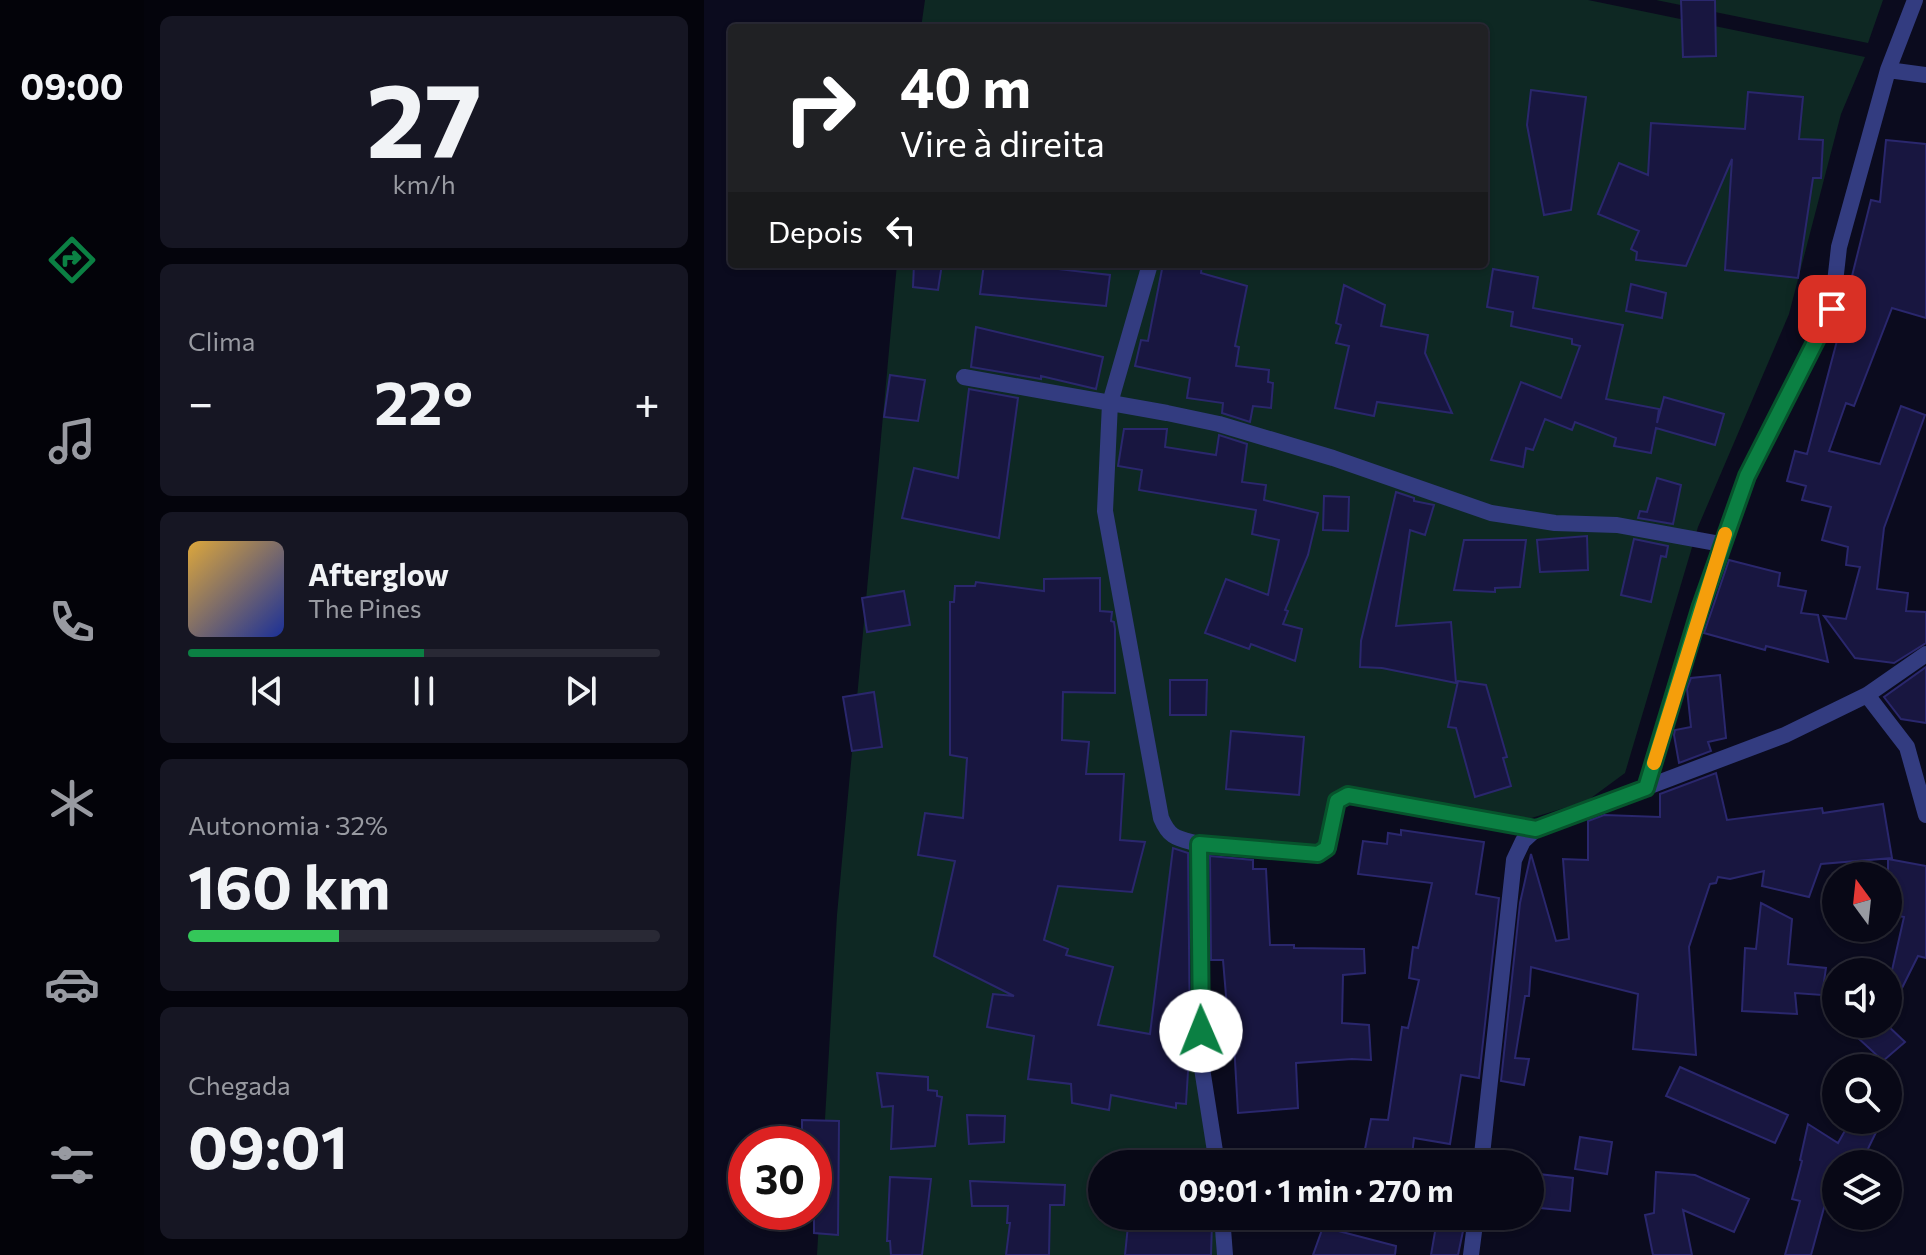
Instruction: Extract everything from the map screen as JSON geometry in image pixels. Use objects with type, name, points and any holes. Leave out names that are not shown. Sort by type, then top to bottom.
[{"type":"street","points":[[1646,788],[1721,544],[1747,476],[1832,309],[1839,247],[1888,70],[1915,0]]},
{"type":"street","points":[[1888,70],[1926,75]]},
{"type":"street","points":[[1149,268],[1110,403],[1105,511],[1161,818],[1166,831],[1174,838],[1199,844],[1318,854],[1327,848],[1337,801],[1348,795],[1536,829]]},
{"type":"street","points":[[964,377],[1219,424],[1333,458],[1491,513],[1555,523],[1617,525],[1721,544]]},
{"type":"street","points":[[1483,1150],[1514,860],[1523,841],[1536,829],[1785,735],[1867,695],[1926,654]]},
{"type":"street","points":[[1867,695],[1907,747],[1926,815]]},
{"type":"street","points":[[1199,844],[1201,1062],[1215,1150]]},
{"type":"street","points":[[1223,1230],[1225,1255]]},
{"type":"street","points":[[1471,1255],[1474,1230]]},
{"type":"green space","points":[[925,0],[1588,0],[1865,57],[1841,114],[1789,314],[1698,527],[1625,773],[1587,801],[1525,820],[1351,792],[1316,846],[1193,836],[1188,1002],[1207,1150],[1088,1150],[1088,1230],[1216,1230],[1217,1255],[817,1255],[818,1230],[832,1230],[832,1126],[825,1126],[837,915],[897,268],[1488,268],[1488,24],[922,24]]},
{"type":"green space","points":[[1656,0],[1883,0],[1868,43]]},
{"type":"building","points":[[1681,0],[1715,0],[1716,56],[1683,57]]},
{"type":"building","points":[[1531,90],[1586,97],[1571,210],[1544,215],[1527,125]]},
{"type":"building","points":[[1748,92],[1803,97],[1799,139],[1823,140],[1821,178],[1813,178],[1798,278],[1725,270],[1732,159],[1686,266],[1636,260],[1637,252],[1631,249],[1639,231],[1598,214],[1619,163],[1648,175],[1651,123],[1745,129]]},
{"type":"building","points":[[1886,140],[1926,144],[1926,318],[1892,308],[1854,406],[1846,403],[1829,451],[1880,464],[1901,406],[1925,415],[1884,528],[1877,589],[1908,593],[1906,611],[1926,612],[1926,643],[1894,663],[1855,658],[1824,616],[1846,619],[1860,567],[1846,565],[1848,547],[1822,540],[1831,507],[1802,500],[1806,486],[1787,481],[1795,451],[1807,454],[1871,200],[1880,202]]},
{"type":"building","points":[[914,268],[941,268],[938,290],[913,287]]},
{"type":"building","points":[[983,268],[1057,268],[1110,275],[1106,306],[980,294]]},
{"type":"building","points":[[1162,268],[1202,268],[1201,273],[1247,286],[1235,346],[1239,347],[1236,366],[1269,370],[1268,382],[1273,383],[1271,408],[1253,406],[1250,422],[1222,413],[1223,403],[1187,398],[1190,378],[1135,366],[1141,340],[1148,341]]},
{"type":"building","points":[[1493,269],[1538,277],[1533,308],[1623,325],[1606,399],[1659,409],[1657,423],[1664,397],[1724,414],[1715,445],[1656,428],[1651,453],[1614,446],[1616,438],[1575,422],[1572,430],[1545,419],[1533,450],[1526,448],[1523,467],[1491,460],[1521,382],[1561,398],[1580,346],[1572,344],[1572,339],[1511,326],[1513,312],[1487,307]]},
{"type":"building","points":[[1631,284],[1666,293],[1662,318],[1626,311]]},
{"type":"building","points":[[1344,285],[1385,305],[1381,326],[1428,335],[1425,353],[1452,413],[1377,402],[1374,416],[1335,408],[1349,346],[1336,343],[1341,325],[1336,323]]},
{"type":"building","points":[[976,327],[1103,357],[1096,389],[1041,376],[1041,379],[971,367]]},
{"type":"building","points":[[890,375],[925,380],[918,421],[884,417]]},
{"type":"building","points":[[969,389],[1018,398],[999,538],[902,518],[914,468],[958,478]]},
{"type":"building","points":[[1124,429],[1167,429],[1165,447],[1216,455],[1219,435],[1247,444],[1242,482],[1266,485],[1264,500],[1318,513],[1308,555],[1285,610],[1288,611],[1283,624],[1302,629],[1295,661],[1251,644],[1249,649],[1205,633],[1226,579],[1268,595],[1279,540],[1252,534],[1256,510],[1139,490],[1142,470],[1118,466]]},
{"type":"building","points":[[1657,478],[1681,485],[1673,524],[1638,518],[1640,511],[1647,512]]},
{"type":"building","points":[[1396,492],[1414,498],[1414,501],[1434,505],[1425,535],[1410,530],[1396,626],[1451,622],[1456,683],[1382,668],[1360,667],[1361,641]]},
{"type":"building","points":[[1324,496],[1349,497],[1348,531],[1323,530]]},
{"type":"building","points":[[1587,536],[1588,570],[1540,572],[1537,540]]},
{"type":"building","points":[[1634,539],[1668,546],[1666,557],[1661,556],[1651,602],[1621,595]]},
{"type":"building","points":[[1464,540],[1526,540],[1520,587],[1495,588],[1495,592],[1454,590]]},
{"type":"building","points":[[1729,560],[1780,573],[1778,586],[1806,591],[1801,613],[1818,615],[1828,662],[1766,646],[1765,650],[1704,633]]},
{"type":"building","points":[[1100,578],[1100,611],[1112,612],[1111,621],[1115,629],[1115,693],[1063,692],[1062,740],[1089,742],[1086,774],[1124,774],[1120,840],[1145,842],[1132,892],[1058,886],[1044,940],[1068,949],[1066,955],[1113,967],[1098,1025],[1150,1034],[1173,848],[1188,853],[1190,1039],[1186,1104],[1176,1103],[1176,1108],[1111,1095],[1109,1110],[1072,1103],[1071,1084],[1028,1079],[1034,1036],[987,1027],[993,994],[1014,996],[934,956],[955,861],[918,855],[925,813],[963,818],[967,758],[950,755],[950,602],[954,602],[955,586],[975,586],[976,582],[1044,591],[1044,579]]},
{"type":"building","points":[[904,591],[910,625],[867,632],[862,598]]},
{"type":"building","points":[[1926,667],[1926,723],[1901,719],[1884,697]]},
{"type":"building","points":[[1720,675],[1726,738],[1708,742],[1711,751],[1679,763],[1674,735],[1675,730],[1691,727],[1687,689],[1691,678]]},
{"type":"building","points":[[1170,680],[1207,680],[1206,715],[1170,715]]},
{"type":"building","points":[[1458,681],[1486,685],[1507,757],[1503,758],[1511,786],[1475,797],[1456,728],[1448,727]]},
{"type":"building","points":[[874,692],[882,747],[852,751],[843,697]]},
{"type":"building","points":[[1231,731],[1304,737],[1299,795],[1226,789]]},
{"type":"building","points":[[1716,773],[1727,820],[1822,808],[1823,813],[1883,804],[1892,858],[1822,862],[1809,897],[1762,886],[1764,871],[1730,879],[1718,877],[1716,883],[1710,884],[1689,947],[1696,1055],[1633,1049],[1638,994],[1531,967],[1529,996],[1525,996],[1515,1058],[1529,1059],[1524,1085],[1501,1081],[1520,903],[1531,854],[1556,941],[1569,939],[1563,859],[1588,860],[1588,821],[1604,815],[1660,817],[1660,794]]},
{"type":"building","points":[[1401,830],[1484,842],[1476,894],[1499,898],[1479,1078],[1461,1075],[1450,1144],[1414,1138],[1413,1150],[1365,1150],[1371,1119],[1388,1120],[1402,1027],[1408,1028],[1419,980],[1409,978],[1413,947],[1418,948],[1432,883],[1358,874],[1363,841],[1387,844],[1388,833],[1401,835]]},
{"type":"building","points":[[1210,856],[1253,860],[1253,869],[1266,869],[1270,945],[1364,949],[1365,973],[1343,975],[1342,1023],[1369,1025],[1371,1060],[1296,1063],[1298,1108],[1238,1113],[1234,1043],[1230,1043],[1223,960],[1211,960]]},
{"type":"building","points":[[1888,859],[1926,866],[1926,958],[1918,956],[1902,988],[1902,958],[1895,958],[1898,942],[1902,942],[1904,917],[1902,862],[1888,862]]},
{"type":"building","points":[[1761,903],[1792,919],[1788,964],[1822,968],[1822,995],[1795,993],[1797,1014],[1742,1011],[1745,948],[1756,949]]},
{"type":"building","points":[[1858,1038],[1901,1038],[1905,1042],[1891,1054],[1875,1054]]},
{"type":"building","points":[[1680,1067],[1788,1115],[1775,1143],[1666,1096]]},
{"type":"building","points":[[877,1073],[928,1077],[928,1090],[937,1091],[937,1096],[942,1097],[935,1146],[891,1149],[893,1106],[882,1107]]},
{"type":"building","points":[[967,1115],[1005,1116],[1004,1142],[969,1144]]},
{"type":"building","points":[[802,1120],[839,1121],[838,1235],[814,1233],[814,1230],[832,1230],[832,1126],[802,1126]]},
{"type":"building","points":[[1808,1124],[1838,1143],[1843,1134],[1875,1134],[1867,1150],[1822,1150],[1822,1215],[1811,1255],[1785,1255],[1800,1201],[1792,1199]]},
{"type":"building","points":[[1580,1137],[1612,1142],[1607,1174],[1575,1169]]},
{"type":"building","points":[[1656,1172],[1695,1175],[1749,1199],[1734,1232],[1683,1210],[1692,1255],[1653,1255],[1645,1215],[1654,1213]]},
{"type":"building","points":[[1544,1175],[1573,1178],[1570,1211],[1544,1208]]},
{"type":"building","points":[[890,1177],[931,1179],[922,1255],[891,1255],[890,1241],[887,1241]]},
{"type":"building","points":[[970,1181],[1065,1185],[1064,1205],[1050,1205],[1049,1255],[1006,1255],[1010,1223],[1007,1223],[1008,1206],[972,1206]]},
{"type":"building","points":[[1128,1230],[1212,1230],[1211,1255],[1125,1255]]},
{"type":"building","points":[[1322,1230],[1335,1230],[1396,1246],[1395,1255],[1313,1255]]},
{"type":"building","points":[[1435,1230],[1463,1231],[1458,1255],[1431,1255]]},
{"type":"slow traffic","points":[[1654,763],[1725,534]]},
{"type":"route","points":[[1201,1031],[1199,844],[1318,854],[1327,848],[1337,801],[1341,796],[1348,795],[1536,829],[1646,788],[1721,544],[1747,476],[1832,309]]}]
